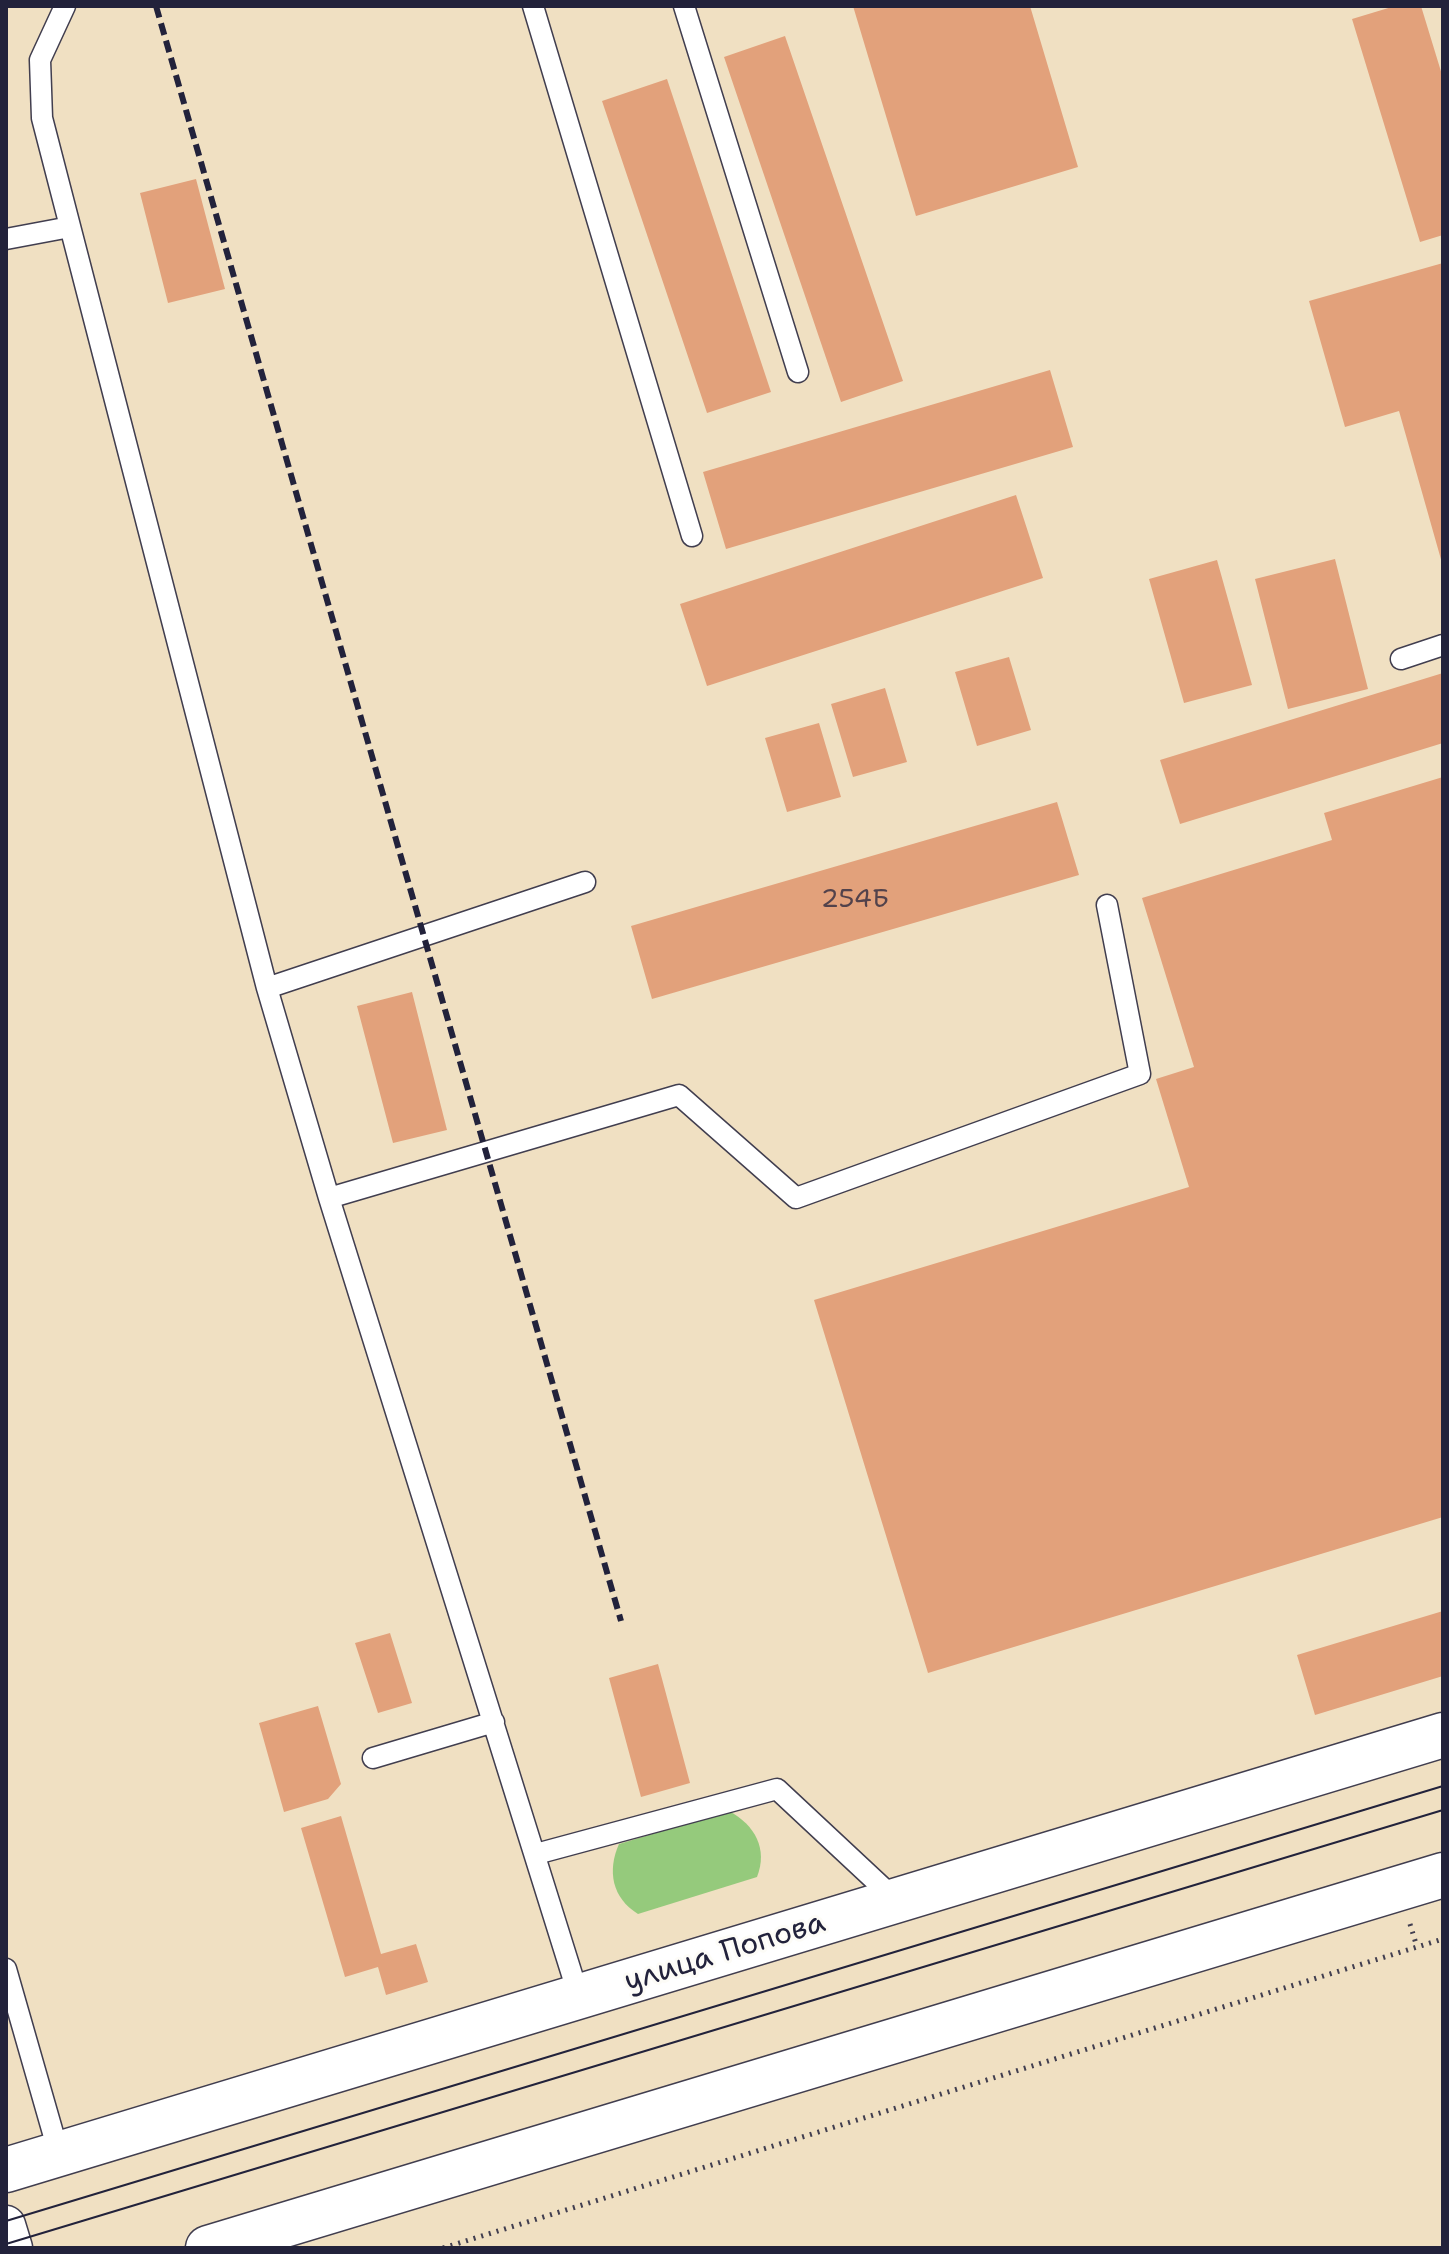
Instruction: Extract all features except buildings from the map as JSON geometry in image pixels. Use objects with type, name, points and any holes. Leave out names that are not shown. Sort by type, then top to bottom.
[{"type":"main road","name":"улица Попова","points":[[6,2170],[1443,1735]]},
{"type":"main road","points":[[208,2248],[1443,1875]]},
{"type":"street","points":[[6,2225],[13,2248]]},
{"type":"lane","points":[[65,6],[40,60],[42,118],[70,227],[267,988],[329,1198],[579,1997]]},
{"type":"lane","points":[[533,6],[692,536]]},
{"type":"lane","points":[[684,6],[798,372]]},
{"type":"lane","points":[[6,239],[70,227]]},
{"type":"lane","points":[[1401,659],[1443,645]]},
{"type":"lane","points":[[267,988],[585,882]]},
{"type":"lane","points":[[329,1198],[679,1095],[796,1198],[1140,1074],[1107,905]]},
{"type":"lane","points":[[373,1758],[494,1722]]},
{"type":"lane","points":[[536,1854],[777,1789],[897,1901]]},
{"type":"lane","points":[[6,1969],[59,2154]]},
{"type":"path","points":[[443,2248],[1443,1939]]},
{"type":"green space","points":[[729,1811],[746,1823],[757,1839],[761,1857],[757,1877],[638,1914],[629,1908],[614,1883],[613,1864],[619,1844]]},
{"type":"tram line","points":[[6,2221],[1443,1786]]},
{"type":"tram line","points":[[6,2244],[1443,1810]]},
{"type":"railway","points":[[156,6],[621,1621]]}]
